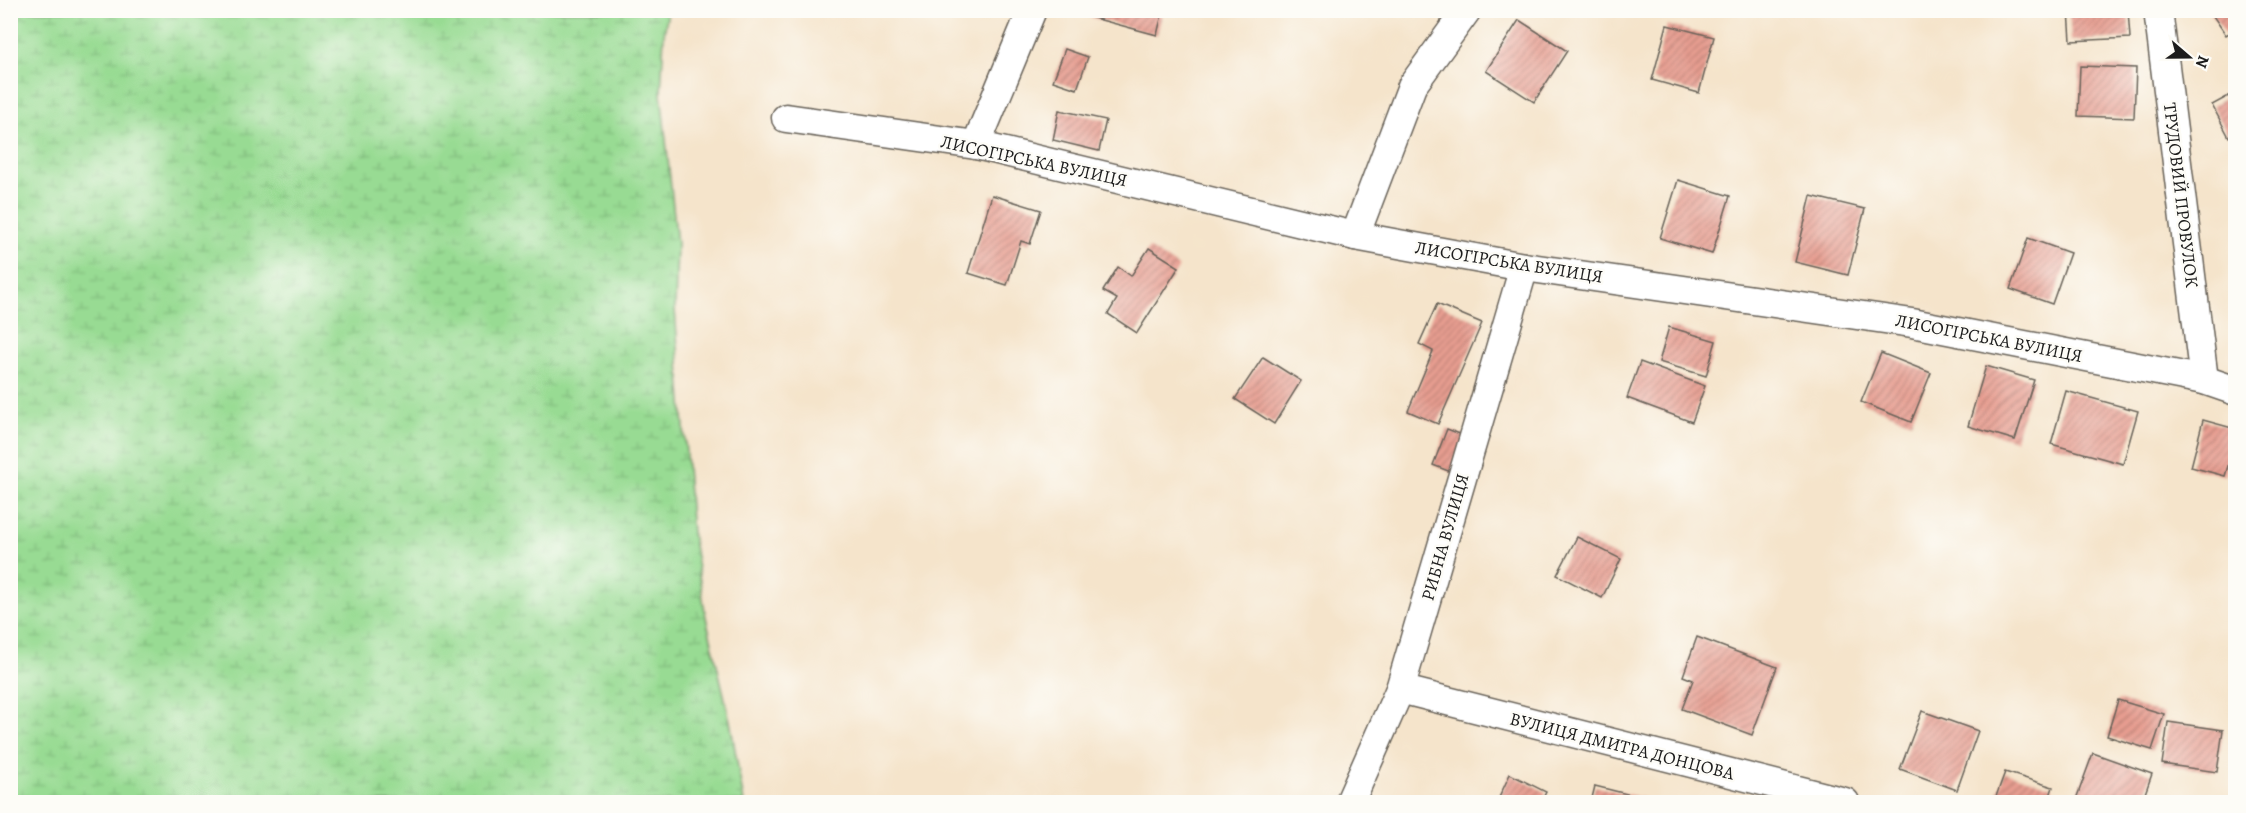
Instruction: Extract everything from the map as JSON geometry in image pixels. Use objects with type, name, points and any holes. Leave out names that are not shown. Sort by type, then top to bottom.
[{"type":"street","points":[[976,145],[1032,10]]},
{"type":"street","points":[[1355,236],[1412,86],[1467,10]]},
{"type":"street","name":"ТРУДОВИЙ ПРОВУЛОК","points":[[2158,10],[2204,380]]},
{"type":"street","name":"ЛИСОГІРСЬКА ВУЛИЦЯ","points":[[786,118],[976,145],[1355,236],[1524,267],[1912,322],[2204,380],[2235,391]]},
{"type":"street","name":"РИБНА ВУЛИЦЯ","points":[[1350,802],[1400,689],[1524,267]]},
{"type":"street","name":"ВУЛИЦЯ ДМИТРА ДОНЦОВА","points":[[1400,689],[1845,802]]},
{"type":"green space","points":[[10,11],[668,11],[664,35],[661,93],[677,244],[675,309],[692,533],[706,617],[730,721],[744,802],[11,802]]},
{"type":"building","points":[[1088,10],[1163,10],[1157,35],[1086,16]]},
{"type":"building","points":[[2069,10],[2128,10],[2130,38],[2071,41]]},
{"type":"building","points":[[2209,10],[2236,10],[2236,29],[2226,35]]},
{"type":"building","points":[[1519,20],[1567,51],[1534,102],[1486,71]]},
{"type":"building","points":[[1667,25],[1714,37],[1699,93],[1652,80]]},
{"type":"building","points":[[1065,49],[1088,57],[1077,89],[1053,81]]},
{"type":"building","points":[[2080,66],[2136,68],[2134,118],[2078,116]]},
{"type":"building","points":[[2236,92],[2236,133],[2229,137],[2212,105]]},
{"type":"building","points":[[1059,110],[1106,120],[1099,151],[1053,140]]},
{"type":"building","points":[[1678,180],[1730,196],[1712,254],[1660,238]]},
{"type":"building","points":[[992,195],[1041,210],[1030,244],[1021,241],[1007,285],[968,273]]},
{"type":"building","points":[[1811,196],[1865,209],[1848,275],[1795,262]]},
{"type":"building","points":[[2028,238],[2070,253],[2052,304],[2010,289]]},
{"type":"building","points":[[1149,248],[1179,267],[1137,333],[1108,314],[1117,299],[1103,291],[1118,267],[1131,276]]},
{"type":"building","points":[[1437,304],[1482,323],[1438,424],[1408,411],[1433,351],[1419,344]]},
{"type":"building","points":[[1669,327],[1716,341],[1706,376],[1659,362]]},
{"type":"building","points":[[1881,353],[1931,373],[1911,422],[1861,402]]},
{"type":"building","points":[[1263,357],[1301,381],[1274,424],[1235,399]]},
{"type":"building","points":[[1640,362],[1705,386],[1692,422],[1627,398]]},
{"type":"building","points":[[1986,366],[2034,380],[2015,440],[1968,426]]},
{"type":"building","points":[[2066,391],[2138,411],[2123,464],[2051,444]]},
{"type":"building","points":[[2203,420],[2236,429],[2236,439],[2225,476],[2191,467]]},
{"type":"building","points":[[1447,429],[1470,438],[1456,474],[1433,465]]},
{"type":"building","points":[[1577,537],[1621,559],[1602,598],[1557,575]]},
{"type":"building","points":[[1697,637],[1777,667],[1752,735],[1682,709],[1693,680],[1683,676]]},
{"type":"building","points":[[2118,700],[2164,714],[2152,750],[2107,736]]},
{"type":"building","points":[[1922,711],[1978,731],[1957,790],[1900,769]]},
{"type":"building","points":[[2168,722],[2223,730],[2217,772],[2162,764]]},
{"type":"building","points":[[2093,753],[2152,774],[2142,802],[2075,802]]},
{"type":"building","points":[[2005,772],[2053,787],[2048,802],[1994,802]]},
{"type":"building","points":[[1510,774],[1546,792],[1541,802],[1497,802]]},
{"type":"building","points":[[1595,786],[1647,799],[1646,802],[1591,802]]}]
